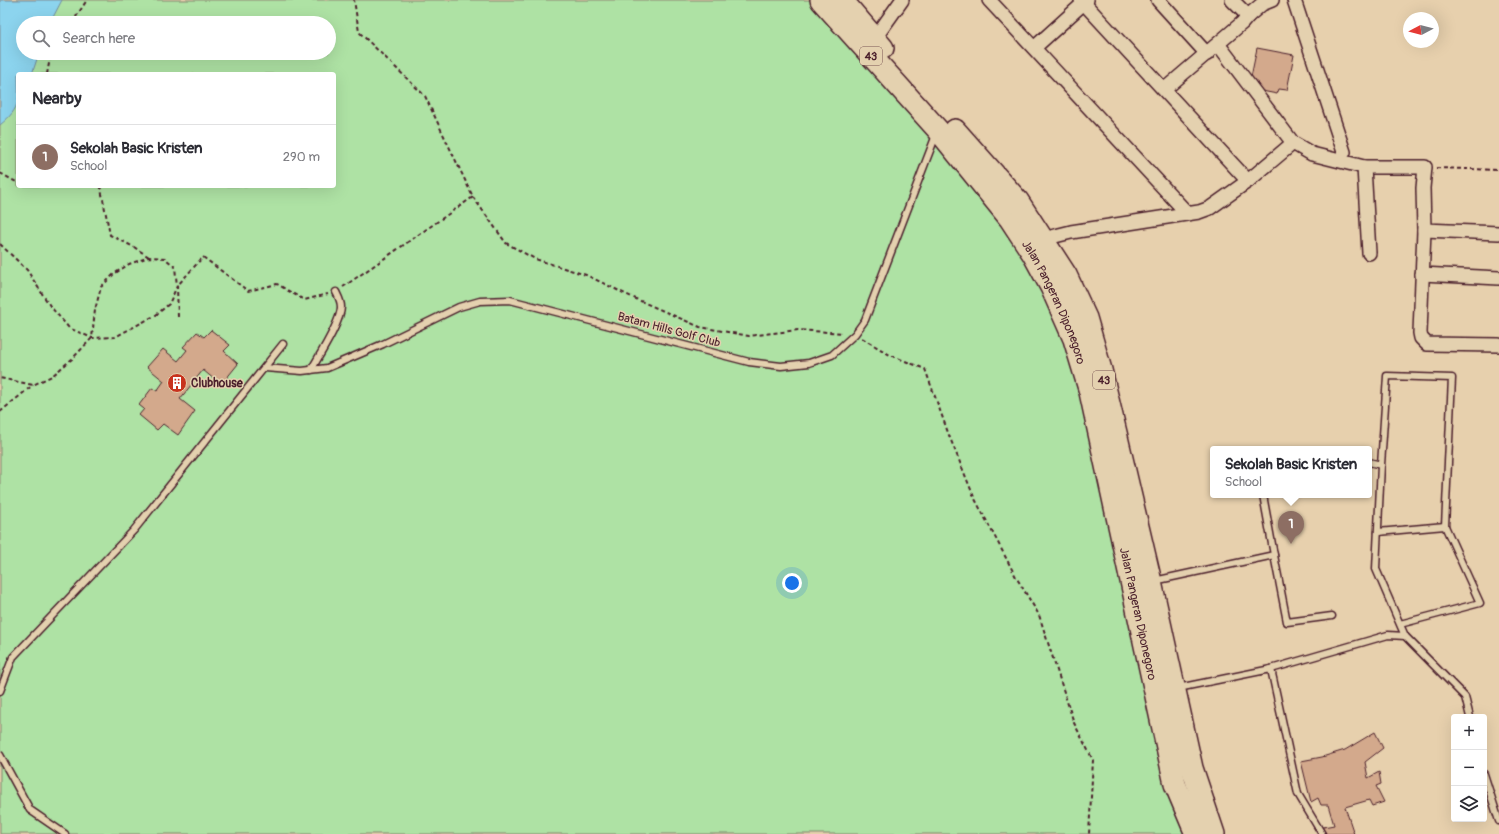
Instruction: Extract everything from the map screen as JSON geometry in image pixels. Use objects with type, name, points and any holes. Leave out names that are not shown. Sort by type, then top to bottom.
[{"type":"highway","name":"Jalan Pangeran Diponegoro","points":[[821,0],[938,130],[1010,219],[1032,254],[1050,287],[1074,339],[1090,392],[1098,426],[1175,784],[1196,834]]},
{"type":"highway","name":"Jalan Pangeran Diponegoro","points":[[844,1],[1018,201],[1066,275],[1086,318],[1101,370],[1151,582],[1192,768],[1214,834]]},
{"type":"street","points":[[875,38],[902,0]]},
{"type":"street","points":[[989,0],[1187,213]]},
{"type":"street","points":[[1158,0],[1207,54]]},
{"type":"street","points":[[1232,0],[1248,16]]},
{"type":"street","points":[[1165,89],[1207,54],[1262,4],[1272,0]]},
{"type":"street","points":[[1294,0],[1344,152]]},
{"type":"street","points":[[1034,48],[1084,1],[1248,181]]},
{"type":"street","points":[[1218,44],[1293,143],[1312,154],[1364,167],[1425,167],[1423,188],[1424,230],[1420,334],[1423,342],[1427,344],[1499,345]]},
{"type":"street","points":[[1043,239],[1071,232],[1199,212],[1210,208],[1248,181],[1293,143]]},
{"type":"street","points":[[1364,167],[1370,253]]},
{"type":"street","points":[[1424,230],[1499,233]]},
{"type":"street","points":[[1422,274],[1499,278]]},
{"type":"lane","name":"Batam Hills Golf Club","points":[[265,368],[302,371],[327,368],[383,344],[459,307],[480,301],[510,300],[749,362],[781,366],[809,363],[832,355],[855,334],[865,320],[938,130]]},
{"type":"lane","points":[[311,370],[336,324],[340,313],[341,304],[336,292]]},
{"type":"lane","points":[[0,691],[13,657],[134,530],[283,344]]},
{"type":"lane","points":[[1400,624],[1480,603],[1445,526],[1452,378],[1387,376],[1376,569],[1405,636],[1465,696],[1469,714]]},
{"type":"lane","points":[[1372,463],[1381,465]]},
{"type":"lane","points":[[1264,498],[1287,622],[1332,616]]},
{"type":"lane","points":[[1378,532],[1445,526]]},
{"type":"lane","points":[[1151,582],[1274,555]]},
{"type":"lane","points":[[1175,689],[1271,669],[1388,635],[1405,636]]},
{"type":"lane","points":[[1271,669],[1298,794],[1322,834]]},
{"type":"lane","points":[[0,755],[30,810],[65,834]]},
{"type":"lane","points":[[1487,783],[1499,821]]},
{"type":"path","points":[[77,16],[87,0]]},
{"type":"path","points":[[354,0],[359,32],[425,96],[473,197],[506,243],[536,259],[586,275],[700,327],[749,336],[798,330],[855,334],[890,356],[924,369],[974,497],[1016,577],[1039,615],[1074,722],[1093,760],[1089,834]]},
{"type":"path","points":[[47,72],[50,60]]},
{"type":"path","points":[[1425,167],[1499,170]]},
{"type":"path","points":[[0,173],[16,182]]},
{"type":"path","points":[[100,188],[110,235],[134,247],[149,257]]},
{"type":"path","points":[[0,244],[27,270],[50,306],[69,328],[92,338],[115,337],[156,315],[169,304],[177,286],[203,257],[248,291],[277,284],[304,300],[336,292],[473,197]]},
{"type":"path","points":[[0,412],[33,385],[52,376],[72,359],[92,338],[95,310],[101,287],[114,274],[129,264],[149,257],[165,258],[175,267],[178,317]]},
{"type":"path","points":[[0,378],[33,385]]},
{"type":"green space","points":[[0,0],[827,0],[1057,286],[1176,764],[1202,834],[0,834]]},
{"type":"water","points":[[0,0],[62,0],[54,16],[16,16],[16,60],[37,60],[33,72],[16,72],[16,105],[12,113],[0,125]]},
{"type":"building","points":[[1257,48],[1294,55],[1287,90],[1279,89],[1277,94],[1257,90],[1258,83],[1250,82]]},
{"type":"building","name":"Clubhouse","points":[[211,330],[230,345],[224,351],[238,364],[221,385],[203,370],[180,399],[195,411],[178,435],[163,424],[157,430],[139,415],[144,409],[139,405],[152,388],[157,391],[164,381],[147,367],[163,349],[178,361],[187,350],[183,347],[197,332],[204,337]]},
{"type":"building","points":[[1375,732],[1383,748],[1365,762],[1368,778],[1379,772],[1381,784],[1376,786],[1384,802],[1372,806],[1369,800],[1345,807],[1354,834],[1320,834],[1318,828],[1334,825],[1328,805],[1321,805],[1318,798],[1311,802],[1301,761],[1322,757],[1345,750]]},
{"type":"place","name":"Clubhouse","points":[[177,383]]},
{"type":"place","name":"Sekolah Basic Kristen","points":[[1291,544]]}]
